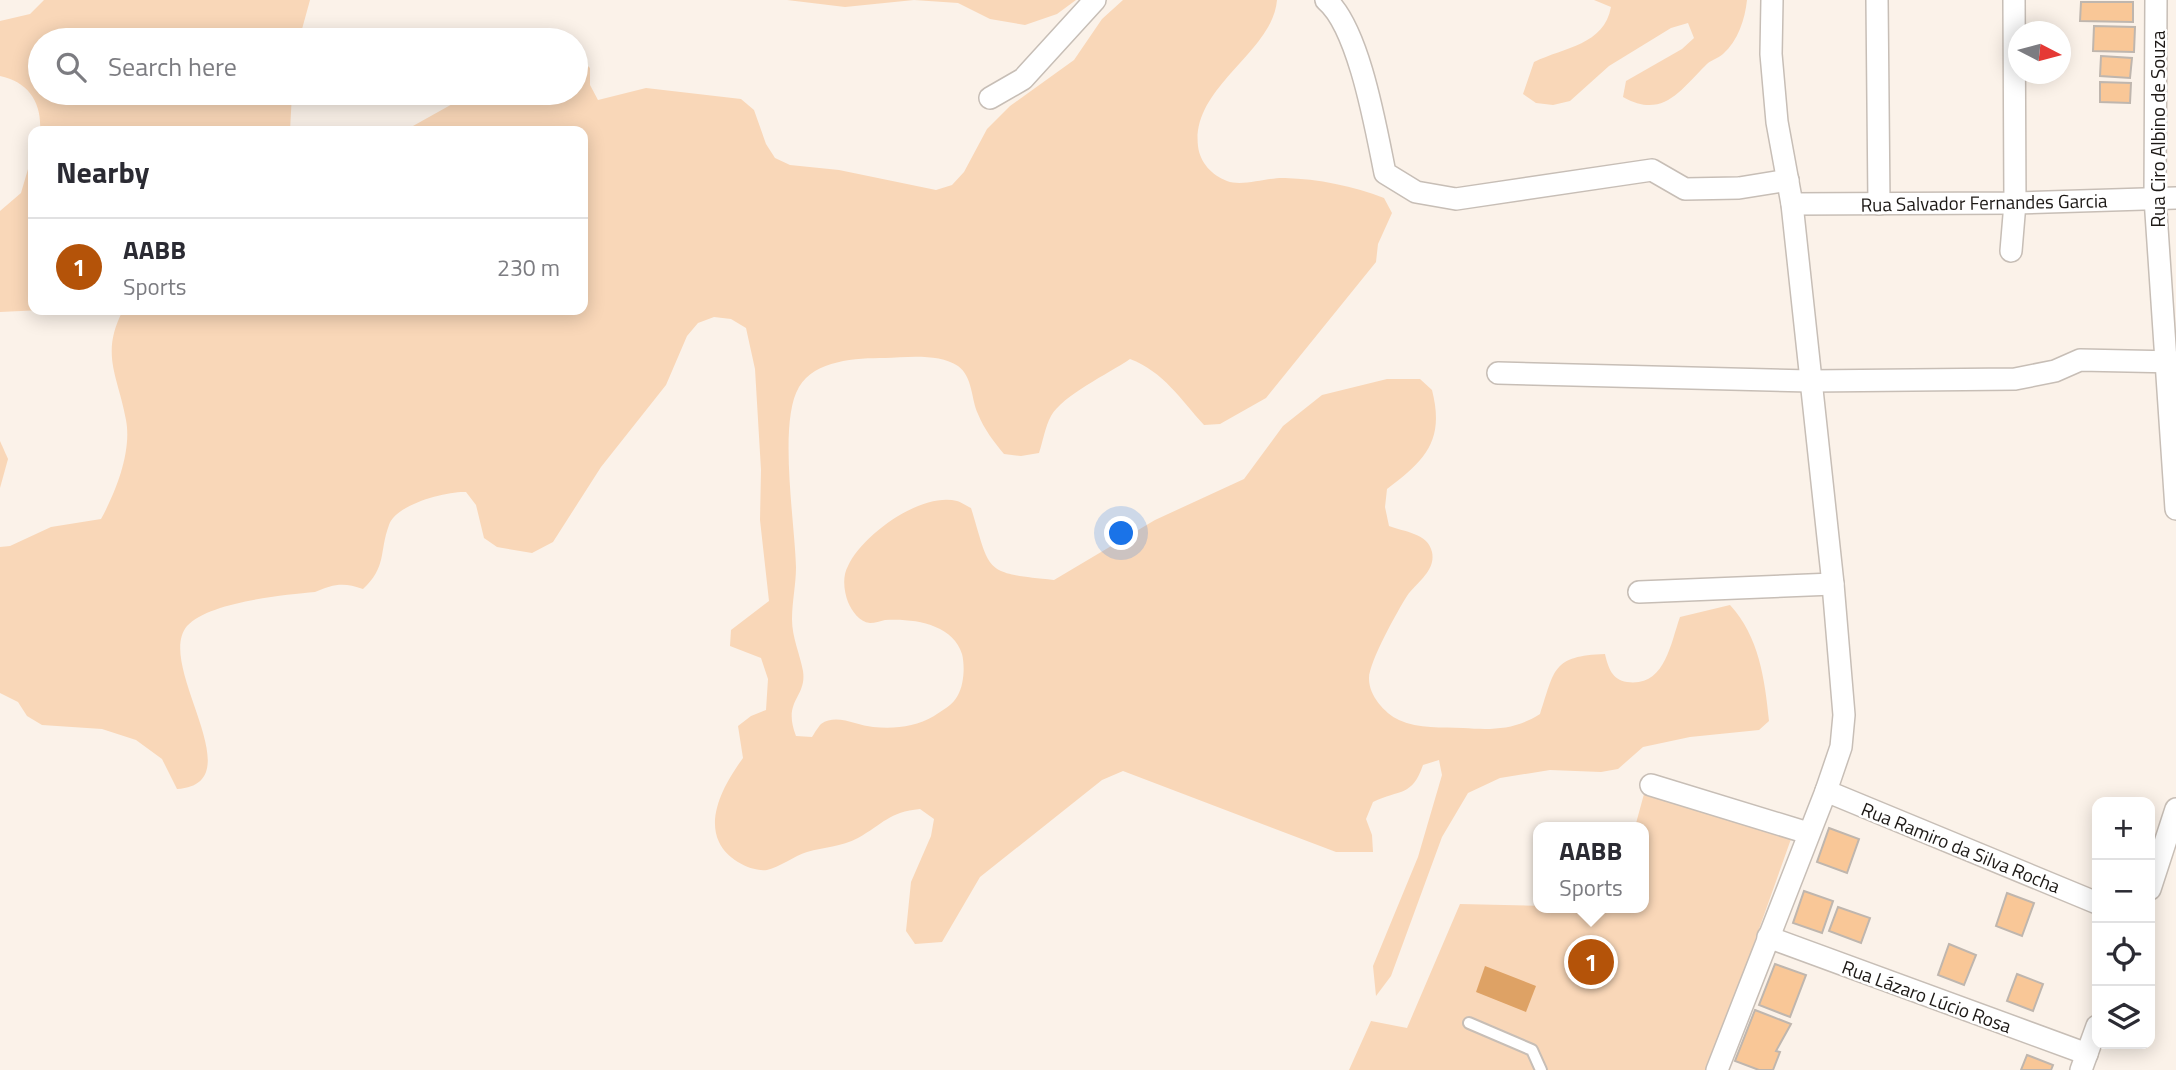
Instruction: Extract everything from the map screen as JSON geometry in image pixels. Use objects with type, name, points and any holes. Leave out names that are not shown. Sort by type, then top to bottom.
[{"type":"street","points":[[990,99],[1023,79],[1095,0]]},
{"type":"street","points":[[1326,0],[1337,9],[1368,86],[1385,173],[1416,192],[1456,199],[1652,170],[1685,189],[1739,188],[1788,180]]},
{"type":"street","points":[[1717,1070],[1826,791],[1841,747],[1844,715],[1833,584],[1792,204],[1777,122],[1770,54],[1772,0]]},
{"type":"street","points":[[1877,0],[1879,204]]},
{"type":"street","points":[[2011,251],[2015,204],[2014,0]]},
{"type":"street","name":"Rua Ciro Albino de Souza","points":[[2155,0],[2166,46],[2166,198],[2176,509]]},
{"type":"street","name":"Rua Salvador Fernandes Garcia","points":[[1792,204],[2015,204],[2166,198]]},
{"type":"street","points":[[1498,373],[1810,381],[2015,379],[2055,372],[2080,360],[2171,361]]},
{"type":"street","points":[[1639,592],[1833,584]]},
{"type":"street","points":[[1651,785],[1808,833]]},
{"type":"street","name":"Rua Ramiro da Silva Rocha","points":[[1826,791],[2092,901]]},
{"type":"street","points":[[2155,883],[2167,867],[2176,809]]},
{"type":"street","name":"Rua Lázaro Lúcio Rosa","points":[[1768,937],[2084,1062]]},
{"type":"street","points":[[2084,1062],[2092,1040]]},
{"type":"lane","points":[[1469,1023],[1532,1051],[1541,1070]]},
{"type":"shaded area","points":[[44,0],[310,0],[302,28],[28,28],[28,91],[19,83],[0,76],[0,21],[30,14]]},
{"type":"shaded area","points":[[787,0],[914,0],[845,7]]},
{"type":"shaded area","points":[[914,0],[1076,0],[1057,14],[1025,25],[990,19],[958,3]]},
{"type":"shaded area","points":[[1123,0],[1277,0],[1272,19],[1262,36],[1207,106],[1199,125],[1198,146],[1201,158],[1216,175],[1233,183],[1278,178],[1310,180],[1336,184],[1384,198],[1392,213],[1378,244],[1376,262],[1266,398],[1220,424],[1204,425],[1162,379],[1130,359],[1065,400],[1051,416],[1039,453],[1021,456],[1004,454],[983,425],[963,371],[942,359],[922,357],[849,360],[826,366],[806,378],[793,403],[789,448],[796,567],[792,626],[803,671],[802,687],[793,707],[792,724],[796,736],[812,737],[821,724],[834,720],[873,727],[905,726],[934,716],[956,699],[964,669],[962,654],[950,636],[931,625],[908,620],[866,622],[854,612],[847,598],[845,575],[855,554],[879,529],[910,509],[943,500],[962,503],[971,508],[982,545],[993,565],[1013,575],[1054,580],[1155,520],[1244,479],[1283,426],[1322,395],[1387,379],[1420,379],[1432,390],[1436,423],[1433,436],[1429,448],[1421,458],[1387,489],[1385,507],[1389,526],[1421,537],[1430,546],[1432,559],[1425,576],[1407,596],[1373,662],[1370,685],[1383,708],[1399,720],[1423,726],[1484,729],[1512,726],[1540,714],[1553,676],[1565,662],[1588,655],[1605,654],[1614,676],[1622,681],[1640,682],[1650,678],[1664,662],[1680,617],[1730,605],[1748,630],[1759,659],[1769,721],[1759,730],[1690,737],[1643,747],[1618,769],[1601,772],[1550,770],[1500,778],[1468,793],[1442,837],[1391,976],[1376,996],[1373,966],[1418,857],[1442,775],[1439,760],[1423,765],[1414,782],[1404,791],[1373,802],[1366,819],[1372,835],[1373,852],[1336,852],[1123,771],[1102,780],[980,877],[942,942],[915,944],[906,931],[911,882],[931,836],[934,819],[920,809],[893,816],[852,841],[807,852],[767,870],[746,866],[722,848],[715,821],[720,798],[743,758],[738,726],[751,716],[766,710],[768,679],[761,658],[730,646],[731,630],[769,601],[760,520],[761,470],[755,369],[746,328],[731,319],[714,317],[698,323],[687,336],[666,385],[601,467],[553,542],[532,553],[497,547],[484,538],[476,505],[466,492],[435,496],[411,505],[394,518],[389,525],[376,574],[363,589],[339,585],[315,592],[247,601],[212,611],[187,626],[180,644],[183,667],[206,746],[207,767],[199,782],[177,789],[162,759],[136,740],[102,729],[42,725],[27,716],[18,702],[0,693],[0,547],[10,546],[51,527],[101,519],[121,471],[127,432],[112,353],[116,326],[121,315],[588,315],[588,126],[413,126],[451,105],[588,105],[588,66],[590,85],[598,100],[646,88],[741,99],[754,110],[766,144],[775,158],[790,165],[839,170],[936,190],[952,185],[964,172],[987,129],[1010,106],[1074,60],[1102,19]]},
{"type":"shaded area","points":[[1594,0],[1747,0],[1745,15],[1733,43],[1669,100],[1649,105],[1623,97],[1626,81],[1682,49],[1694,38],[1688,23],[1671,28],[1609,66],[1570,101],[1553,105],[1536,103],[1523,94],[1534,62],[1582,43],[1600,30],[1611,7]]},
{"type":"shaded area","points":[[37,105],[291,105],[290,126],[40,126]]},
{"type":"shaded area","points":[[28,169],[28,311],[0,312],[0,211],[21,193]]},
{"type":"shaded area","points":[[0,441],[8,459],[0,488]]},
{"type":"shaded area","points":[[1644,794],[1791,839],[1709,1070],[1349,1070],[1371,1021],[1407,1028],[1460,904],[1533,906],[1533,913],[1649,913],[1649,822],[1636,822]]},
{"type":"shaded area","points":[[1485,966],[1536,986],[1526,1012],[1476,992]]},
{"type":"building","points":[[2081,2],[2133,2],[2133,22],[2080,21]]},
{"type":"building","points":[[2094,26],[2135,27],[2134,52],[2093,51]]},
{"type":"building","points":[[2101,56],[2132,58],[2130,78],[2100,76]]},
{"type":"building","points":[[2100,82],[2131,83],[2130,103],[2100,102]]},
{"type":"building","points":[[1829,828],[1859,839],[1847,873],[1817,862]]},
{"type":"building","points":[[1804,891],[1833,901],[1822,933],[1793,923]]},
{"type":"building","points":[[2007,893],[2034,903],[2022,936],[1996,926]]},
{"type":"building","points":[[1838,907],[1870,918],[1861,943],[1829,931]]},
{"type":"building","points":[[1949,944],[1976,955],[1964,985],[1938,975]]},
{"type":"building","points":[[1775,964],[1806,975],[1790,1017],[1759,1005]]},
{"type":"building","points":[[2017,974],[2043,984],[2033,1011],[2007,1001]]},
{"type":"building","points":[[1755,1010],[1791,1024],[1776,1051],[1780,1052],[1773,1070],[1759,1070],[1735,1061]]},
{"type":"building","points":[[2027,1055],[2053,1065],[2051,1070],[2021,1070]]},
{"type":"place","name":"AABB","points":[[1591,962]]}]
